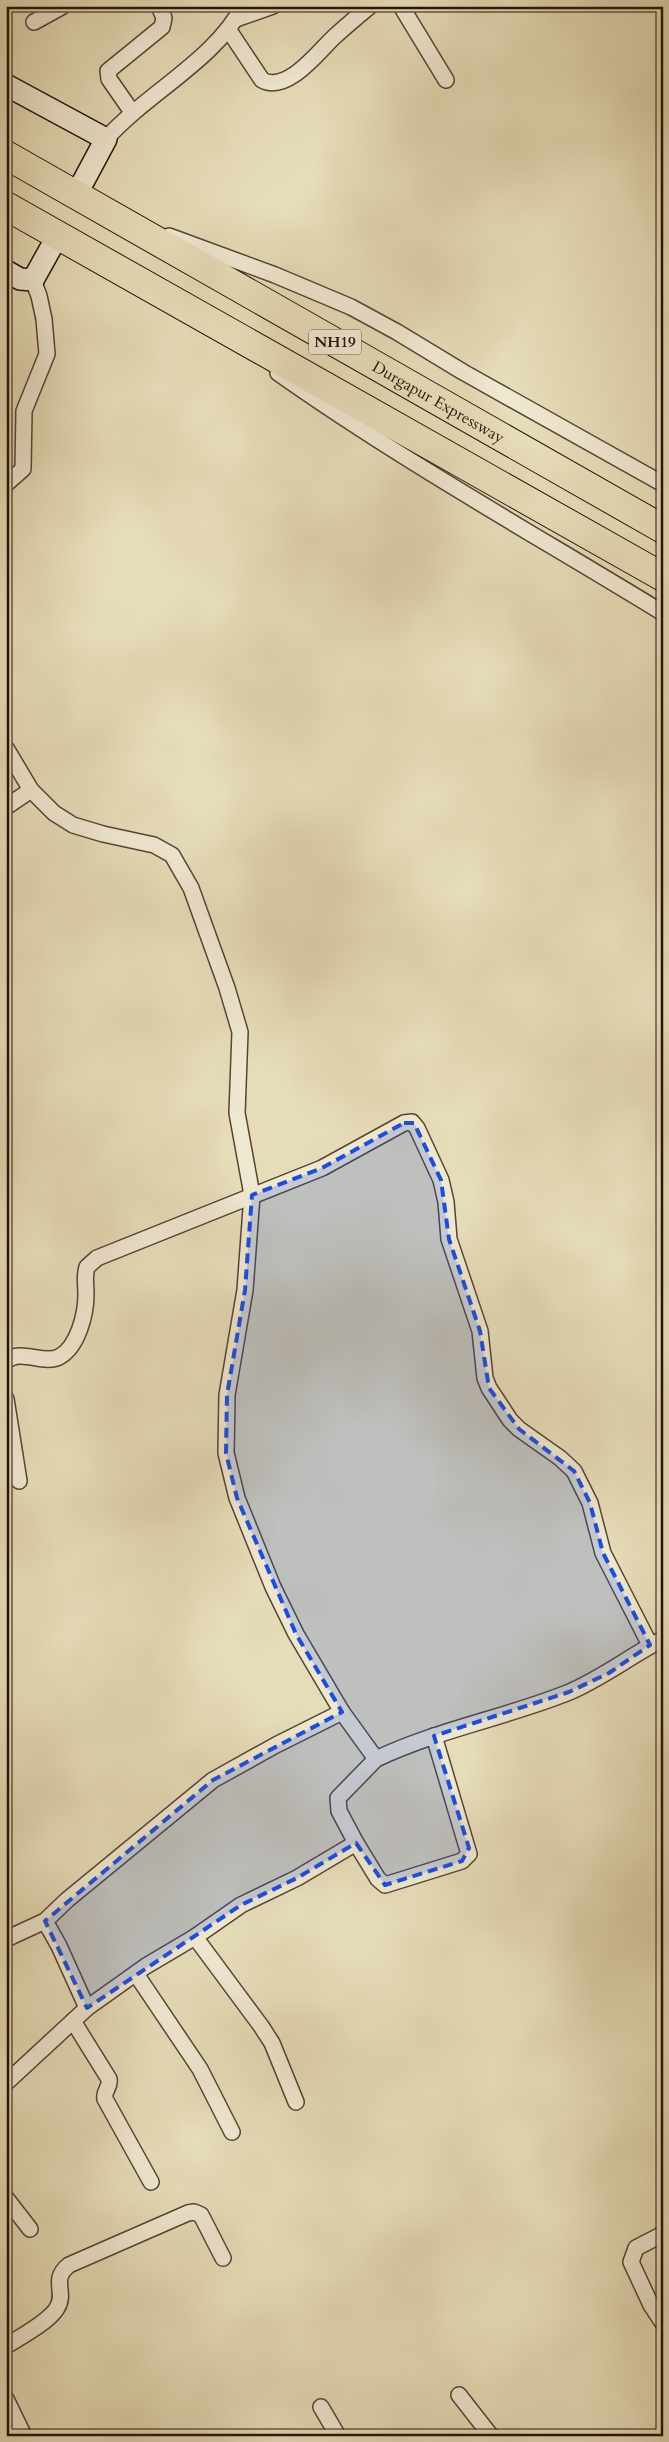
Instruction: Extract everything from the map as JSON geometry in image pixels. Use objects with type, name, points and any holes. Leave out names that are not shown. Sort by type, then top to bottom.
[{"type":"highway","name":"Durgapur Expressway","points":[[6,155],[663,529]]},
{"type":"highway","name":"NH19","points":[[6,206],[663,577]]},
{"type":"street","points":[[34,22],[63,6]]},
{"type":"street","points":[[132,112],[109,79],[108,71],[162,27],[164,18],[159,6]]},
{"type":"street","points":[[76,195],[106,139],[132,112],[187,70],[236,18],[273,6]]},
{"type":"street","points":[[236,18],[262,80],[270,83],[283,80],[304,68],[338,33],[370,6]]},
{"type":"street","points":[[400,6],[446,80]]},
{"type":"street","points":[[6,85],[106,139]]},
{"type":"street","points":[[118,218],[259,269],[351,308],[397,332],[463,372],[663,484]]},
{"type":"street","points":[[6,484],[23,469],[25,458],[24,411],[46,354],[44,319],[33,280],[58,235]]},
{"type":"street","points":[[6,271],[20,279],[33,280]]},
{"type":"street","points":[[171,298],[340,417],[663,612]]},
{"type":"street","points":[[6,748],[32,790],[54,813],[73,825],[104,834],[137,839],[163,848],[172,855],[191,888],[227,988],[240,1032],[237,1113],[252,1195],[245,1290],[228,1395],[226,1453],[230,1474],[237,1498],[273,1587],[296,1634],[342,1712],[376,1759]]},
{"type":"street","points":[[6,807],[32,790]]},
{"type":"street","points":[[6,1361],[15,1356],[54,1359],[66,1352],[82,1320],[86,1295],[87,1267],[97,1258],[322,1168],[404,1123],[414,1123],[441,1180],[446,1202],[449,1239],[480,1331],[484,1369],[489,1388],[510,1420],[519,1429],[560,1458],[574,1471],[590,1503],[603,1553],[656,1642],[609,1673],[569,1692],[533,1706],[434,1736],[376,1759],[338,1798],[339,1811],[356,1843],[378,1879],[385,1885],[462,1860],[469,1854],[434,1736]]},
{"type":"street","points":[[6,1399],[19,1481]]},
{"type":"street","points":[[6,1939],[45,1921],[67,1900],[212,1780],[342,1712]]},
{"type":"street","points":[[6,2083],[87,2008],[136,1974],[241,1905],[297,1878],[334,1858],[356,1843]]},
{"type":"street","points":[[45,1921],[60,1946],[87,2008]]},
{"type":"street","points":[[195,1937],[262,2026],[272,2043],[296,2102]]},
{"type":"street","points":[[136,1974],[200,2069],[232,2132]]},
{"type":"street","points":[[73,2021],[109,2079],[110,2083],[104,2096],[105,2099],[151,2182]]},
{"type":"street","points":[[6,2198],[30,2229]]},
{"type":"street","points":[[6,2346],[53,2314],[59,2307],[59,2278],[62,2271],[69,2265],[188,2213],[194,2212],[202,2215],[223,2258]]},
{"type":"street","points":[[663,2234],[636,2248],[631,2262],[651,2305],[663,2323]]},
{"type":"street","points":[[459,2395],[491,2436]]},
{"type":"street","points":[[6,2399],[24,2436]]},
{"type":"street","points":[[321,2407],[338,2436]]},
{"type":"highlighted area","points":[[404,1123],[414,1123],[441,1180],[449,1239],[480,1331],[489,1388],[519,1429],[574,1471],[590,1503],[603,1553],[650,1645],[609,1673],[569,1692],[434,1736],[469,1848],[462,1861],[385,1885],[356,1843],[297,1878],[241,1905],[87,2008],[45,1921],[213,1780],[342,1712],[296,1634],[237,1498],[226,1453],[227,1395],[245,1290],[252,1195],[322,1168]]}]
